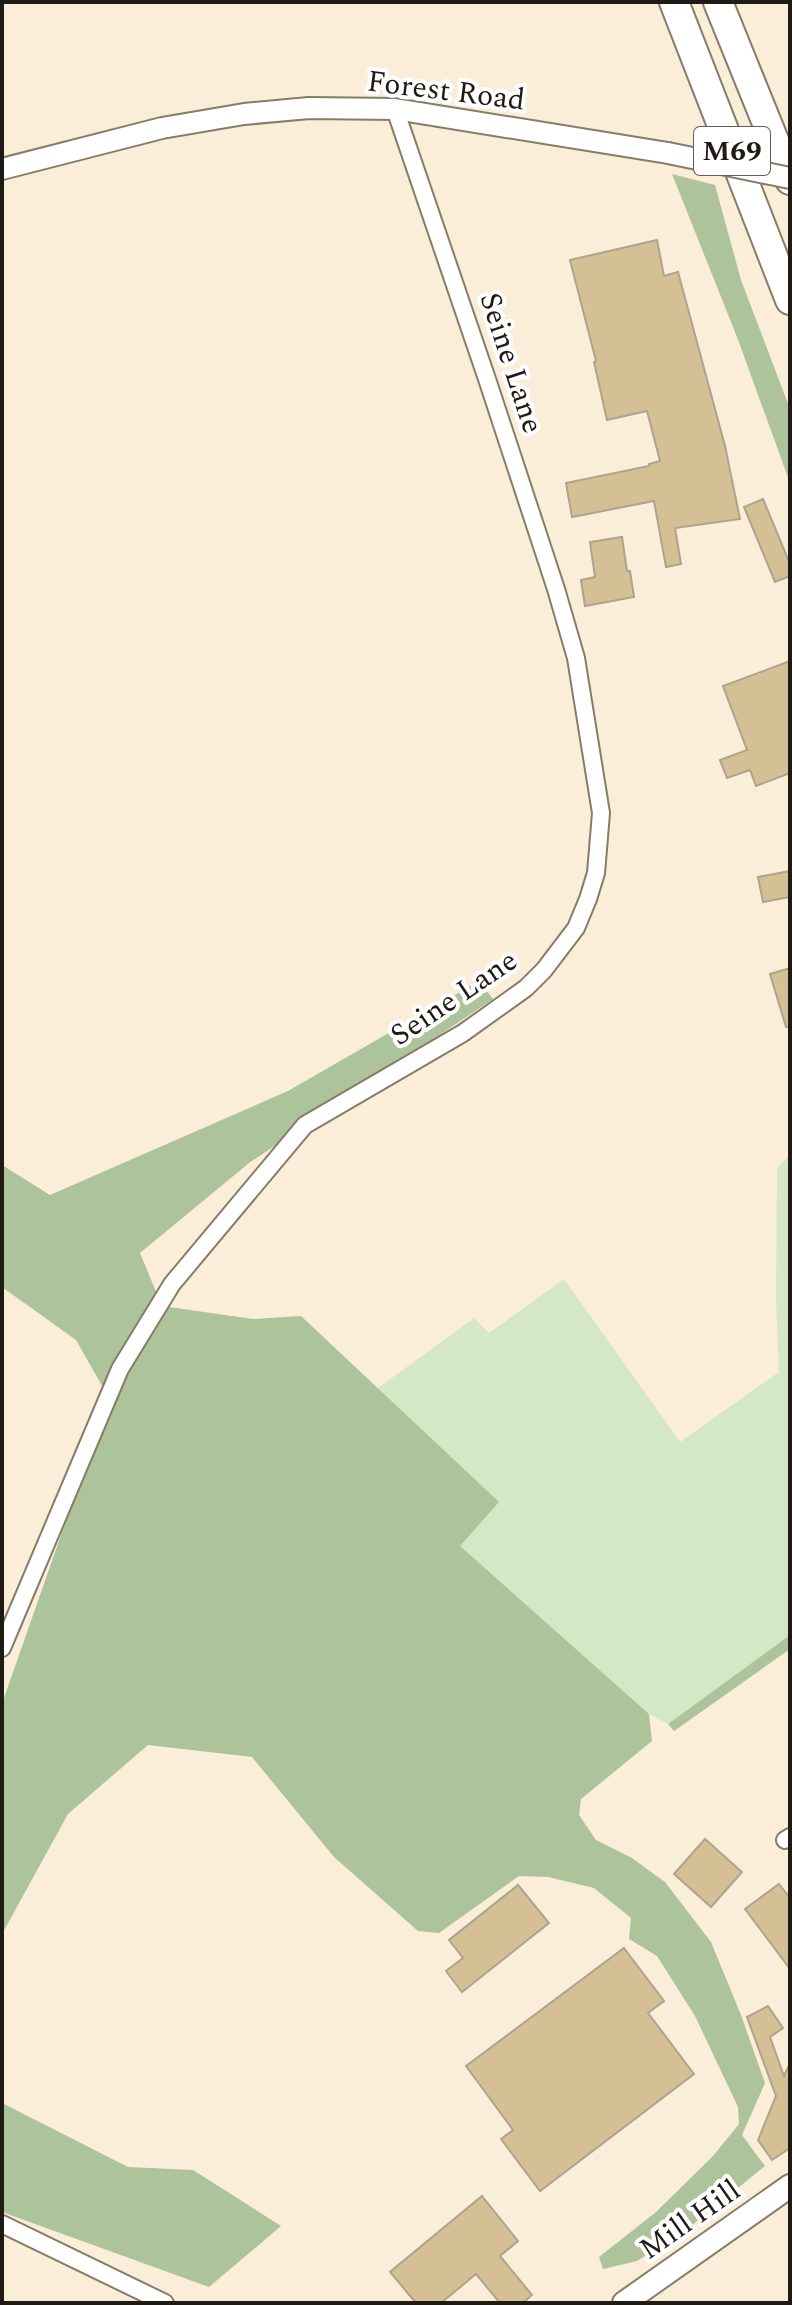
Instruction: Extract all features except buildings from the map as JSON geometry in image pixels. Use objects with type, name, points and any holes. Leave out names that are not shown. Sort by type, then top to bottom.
[{"type":"highway","name":"M69","points":[[674,2],[790,300]]},
{"type":"highway","name":"M69","points":[[718,2],[790,179]]},
{"type":"main road","name":"Mill Hill","points":[[624,2303],[790,2186]]},
{"type":"street","name":"Forest Road","points":[[2,169],[162,128],[244,114],[309,108],[395,109],[668,153],[790,179]]},
{"type":"street","name":"Seine Lane","points":[[2,1648],[126,1358],[172,1284],[305,1125],[463,1033],[526,988],[576,928],[596,873],[601,813],[576,658],[492,394],[395,109]]},
{"type":"street","points":[[2,2224],[165,2303]]},
{"type":"green space","points":[[672,174],[715,185],[741,280],[790,409],[790,483],[737,337]]},
{"type":"green space","points":[[479,981],[493,999],[249,1163],[140,1253],[162,1306],[253,1319],[301,1316],[499,1502],[460,1546],[649,1714],[652,1741],[581,1799],[579,1815],[596,1840],[632,1858],[665,1882],[711,1942],[765,2083],[742,2135],[765,2166],[690,2227],[637,2261],[603,2269],[599,2257],[656,2212],[713,2156],[739,2124],[738,2107],[695,2016],[657,1956],[629,1939],[631,1918],[594,1888],[548,1877],[519,1876],[439,1933],[418,1931],[334,1857],[252,1757],[148,1745],[68,1814],[2,1934],[4,1698],[109,1398],[76,1340],[2,1287],[2,1165],[50,1195],[288,1091]]},
{"type":"green space","points":[[790,1155],[790,1635],[668,1724],[649,1714],[459,1546],[378,1388],[474,1318],[489,1333],[564,1279],[680,1442],[779,1372],[777,1168]]},
{"type":"green space","points":[[790,1635],[790,1649],[674,1731],[668,1724]]},
{"type":"green space","points":[[2,2103],[128,2167],[193,2170],[281,2226],[209,2287],[2,2212]]}]
